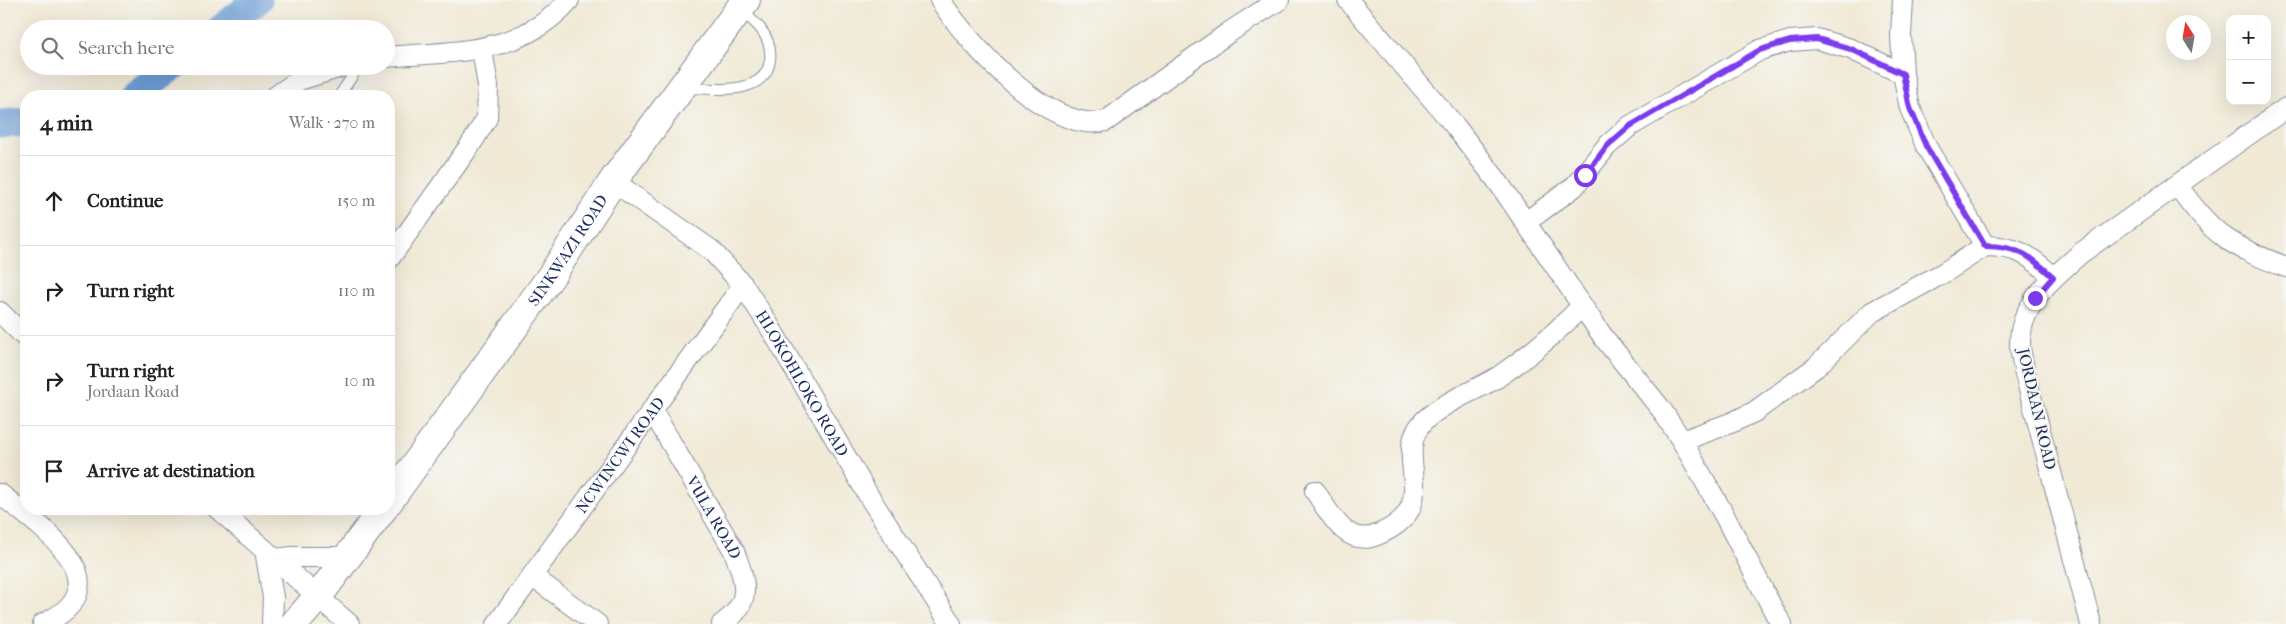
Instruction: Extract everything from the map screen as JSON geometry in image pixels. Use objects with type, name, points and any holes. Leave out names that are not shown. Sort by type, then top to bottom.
[{"type":"street","points":[[395,56],[482,49],[510,42],[525,35],[548,19],[568,0]]},
{"type":"street","points":[[940,0],[954,22],[994,66],[1040,104],[1066,118],[1084,124],[1106,121],[1228,33],[1279,0]]},
{"type":"street","points":[[1348,0],[1454,126],[1526,222],[1604,338],[1661,410],[1682,441],[1782,624]]},
{"type":"street","points":[[1903,0],[1901,35],[1903,74],[1910,108],[1926,146],[1985,246]]},
{"type":"street","name":"SINKWAZI ROAD","points":[[395,493],[551,276],[613,181],[683,88],[737,3]]},
{"type":"street","points":[[1526,222],[1574,188],[1607,146],[1630,126],[1760,50],[1790,41],[1817,39],[1851,49],[1903,74]]},
{"type":"street","points":[[395,251],[471,144],[487,118],[488,86],[482,49]]},
{"type":"street","points":[[285,90],[299,80],[313,75]]},
{"type":"street","name":"JORDAAN ROAD","points":[[2091,624],[2024,370],[2020,343],[2028,311],[2035,298],[2053,277],[2107,233],[2178,186],[2286,108]]},
{"type":"street","name":"HLOKOHLOKO ROAD","points":[[613,181],[711,250],[743,285],[770,327],[870,498],[952,624]]},
{"type":"street","points":[[2178,186],[2198,215],[2216,233],[2236,246],[2286,267]]},
{"type":"street","points":[[1682,441],[1754,412],[1816,367],[1872,312],[1945,272],[1985,246],[2010,248],[2028,256],[2053,277]]},
{"type":"street","name":"NCWINCWI ROAD","points":[[496,624],[743,285]]},
{"type":"street","points":[[1315,492],[1336,523],[1350,535],[1363,538],[1375,536],[1393,527],[1407,514],[1412,505],[1415,489],[1412,450],[1415,434],[1423,422],[1440,409],[1498,376],[1537,349],[1582,306]]},
{"type":"street","points":[[0,312],[20,332]]},
{"type":"street","name":"VULA ROAD","points":[[652,410],[734,551],[742,572],[745,583],[740,608],[722,624]]},
{"type":"street","points":[[0,494],[20,510]]},
{"type":"street","points":[[25,515],[57,541],[71,558],[77,569],[80,585],[78,596],[64,612],[43,624]]},
{"type":"street","points":[[225,515],[317,598],[349,624]]},
{"type":"street","points":[[294,624],[349,557],[379,515]]},
{"type":"street","points":[[270,554],[292,557],[349,557]]},
{"type":"street","points":[[270,554],[272,624]]},
{"type":"street","points":[[532,576],[597,624]]},
{"type":"lane","points":[[683,88],[747,86],[762,80],[768,72],[770,59],[769,45],[762,30],[737,3]]},
{"type":"lane","points":[[343,90],[354,75]]},
{"type":"waterway","points":[[232,20],[258,0]]},
{"type":"waterway","points":[[142,90],[161,75]]},
{"type":"waterway","points":[[0,124],[20,122]]},
{"type":"route","points":[[1585,175],[1607,146],[1630,126],[1760,50],[1790,41],[1817,39],[1851,49],[1903,74],[1910,108],[1926,146],[1985,246],[2010,248],[2028,256],[2053,277],[2035,298]]}]
